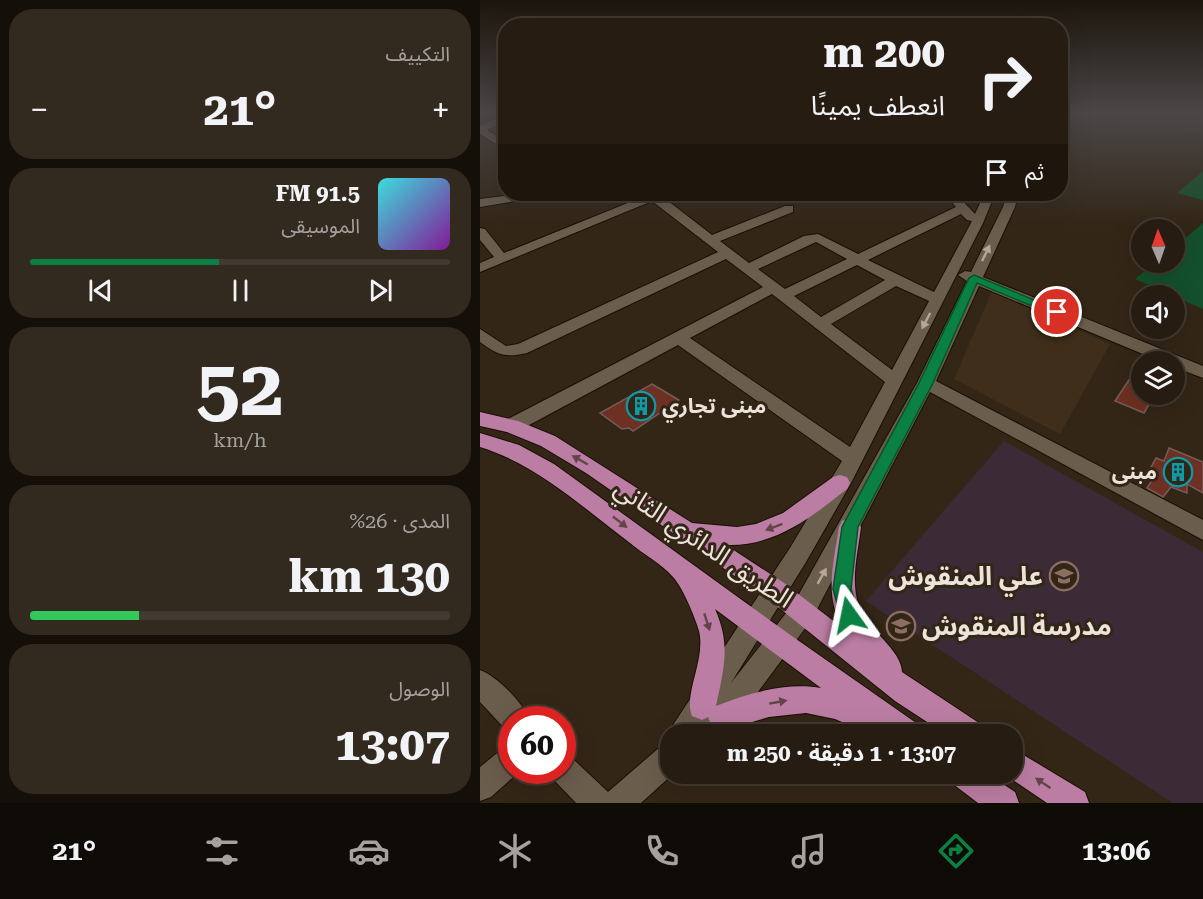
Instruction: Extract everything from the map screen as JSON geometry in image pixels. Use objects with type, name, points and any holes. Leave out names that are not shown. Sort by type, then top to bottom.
[{"type":"main road","name":"الطريق الدائري الثاني","points":[[480,419],[511,426],[548,441],[593,468],[776,591],[905,691],[955,724]]},
{"type":"main road","name":"الطريق الدائري الثاني","points":[[480,440],[512,450],[547,469],[780,644],[893,724]]},
{"type":"main road","points":[[677,525],[716,537],[745,536],[774,527],[798,516],[840,483]]},
{"type":"main road","points":[[850,527],[842,589],[849,615],[905,691]]},
{"type":"main road","points":[[682,570],[704,612],[713,639],[712,711],[792,700],[819,701],[879,724]]},
{"type":"main road","points":[[1023,769],[1074,803]]},
{"type":"main road","points":[[976,784],[998,801]]},
{"type":"street","points":[[481,202],[498,200]]},
{"type":"street","points":[[480,268],[638,201]]},
{"type":"street","points":[[660,201],[894,380]]},
{"type":"street","points":[[511,426],[678,337],[780,291],[858,260],[955,201]]},
{"type":"street","points":[[958,201],[977,223]]},
{"type":"street","points":[[704,724],[754,624],[840,483],[977,223],[986,201]]},
{"type":"street","points":[[696,724],[780,644],[803,611],[926,383],[1010,201]]},
{"type":"street","points":[[710,240],[789,209]]},
{"type":"street","points":[[480,232],[502,259]]},
{"type":"street","points":[[749,268],[814,238],[937,299]]},
{"type":"street","points":[[480,334],[502,351],[521,349],[727,253]]},
{"type":"street","points":[[952,270],[1203,372]]},
{"type":"street","points":[[820,324],[895,280]]},
{"type":"street","points":[[678,337],[852,458]]},
{"type":"street","points":[[926,383],[1203,531]]},
{"type":"street","points":[[480,683],[502,706]]},
{"type":"street","points":[[618,803],[660,766]]},
{"type":"street","points":[[480,786],[498,771]]},
{"type":"street","points":[[576,782],[597,803]]},
{"type":"shaded area","points":[[992,291],[1110,344],[1060,434],[954,379]]},
{"type":"shaded area","points":[[1004,441],[1203,552],[1203,803],[1173,803],[866,601]]},
{"type":"green space","points":[[1203,171],[1203,200],[1177,193]]},
{"type":"green space","points":[[1203,223],[1203,309],[1185,301],[1185,285],[1149,285],[1135,279],[1142,273],[1185,273],[1185,238]]},
{"type":"building","points":[[1131,377],[1131,405],[1149,405],[1144,413],[1115,401]]},
{"type":"building","name":"مبنى تجاري","points":[[652,384],[679,400],[633,431],[629,428],[622,429],[600,413]]},
{"type":"building","name":"مبنى","points":[[1169,448],[1203,462],[1203,493],[1187,484],[1187,493],[1171,487],[1163,497],[1147,488],[1156,474],[1149,471],[1156,458],[1164,461]]},
{"type":"place","name":"مبنى تجاري","points":[[641,406]]},
{"type":"place","name":"مبنى","points":[[1178,472]]},
{"type":"place","name":"علي المنقوش","points":[[1064,576]]},
{"type":"place","name":"مدرسة المنقوش","points":[[901,626]]},
{"type":"route","points":[[849,615],[842,589],[850,527],[926,383],[974,278],[1057,312]]}]
